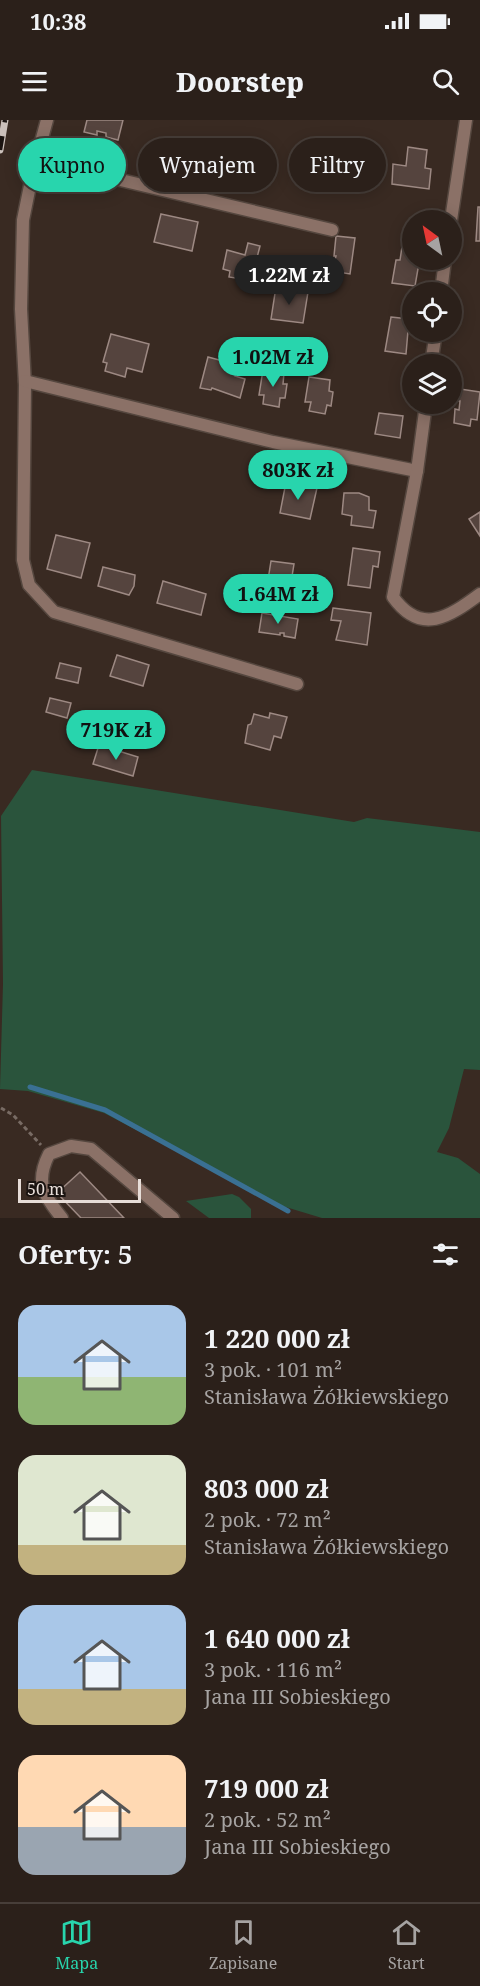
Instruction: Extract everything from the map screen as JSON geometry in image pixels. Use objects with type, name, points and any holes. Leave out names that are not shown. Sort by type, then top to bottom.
[{"type":"street","points":[[42,138],[47,120]]},
{"type":"street","points":[[452,210],[466,120]]},
{"type":"street","points":[[126,181],[332,230]]},
{"type":"street","points":[[29,192],[23,220],[21,309],[25,381],[23,560],[29,585],[54,612],[297,684]]},
{"type":"street","points":[[25,381],[273,442],[417,471]]},
{"type":"street","points":[[425,414],[417,471],[393,597],[402,610],[422,621],[445,618],[480,594]]},
{"type":"street","points":[[62,1218],[46,1199],[41,1170],[49,1154],[71,1146],[91,1149],[173,1218]]},
{"type":"path","points":[[1,1108],[13,1115],[49,1154]]},
{"type":"green space","points":[[32,770],[354,822],[367,818],[480,832],[480,1070],[464,1069],[449,1128],[437,1152],[458,1158],[480,1174],[480,1218],[322,1218],[279,1205],[104,1113],[28,1091],[0,1089],[3,984],[1,816]]},
{"type":"green space","points":[[232,1194],[239,1197],[251,1209],[251,1218],[209,1218],[186,1201]]},
{"type":"building","points":[[87,120],[123,120],[118,138],[106,137],[106,133],[97,131],[97,135],[84,132]]},
{"type":"building","points":[[408,147],[427,150],[425,168],[431,169],[429,189],[392,184],[393,164],[406,166]]},
{"type":"building","points":[[478,207],[480,207],[480,241],[476,241]]},
{"type":"building","points":[[161,214],[198,222],[192,251],[154,242]]},
{"type":"building","points":[[336,236],[355,238],[350,274],[331,271],[336,256],[334,256]]},
{"type":"building","points":[[248,243],[260,246],[253,273],[249,272],[247,280],[229,277],[230,271],[223,269],[227,250],[245,255]]},
{"type":"building","points":[[402,247],[402,270],[418,270],[416,282],[392,283],[396,260],[400,260]]},
{"type":"building","points":[[276,287],[287,289],[287,291],[308,292],[303,323],[271,319]]},
{"type":"building","points":[[391,317],[402,318],[402,342],[407,342],[406,354],[385,351]]},
{"type":"building","points":[[111,334],[149,344],[142,372],[127,368],[125,377],[105,371],[107,363],[103,362]]},
{"type":"building","points":[[208,357],[238,365],[235,376],[245,379],[240,398],[212,388],[211,390],[200,388]]},
{"type":"building","points":[[263,370],[284,373],[283,384],[287,384],[285,398],[280,398],[279,407],[263,404],[264,395],[259,395]]},
{"type":"building","points":[[309,377],[330,380],[329,391],[333,392],[331,406],[327,405],[325,414],[309,411],[311,402],[305,402]]},
{"type":"building","points":[[462,389],[480,392],[477,420],[471,419],[470,426],[454,423],[455,414],[462,414]]},
{"type":"building","points":[[379,413],[403,416],[400,438],[375,434]]},
{"type":"building","points":[[286,482],[297,484],[296,487],[317,488],[310,519],[280,513]]},
{"type":"building","points":[[344,493],[359,493],[369,497],[369,510],[376,511],[373,528],[351,525],[352,516],[342,514]]},
{"type":"building","points":[[480,512],[480,536],[469,519]]},
{"type":"building","points":[[56,535],[90,543],[81,578],[47,569]]},
{"type":"building","points":[[353,548],[380,552],[378,567],[373,566],[370,588],[348,585]]},
{"type":"building","points":[[271,561],[294,564],[288,601],[265,597],[267,587],[260,586],[261,579],[268,580]]},
{"type":"building","points":[[103,567],[135,575],[134,586],[129,595],[98,586]]},
{"type":"building","points":[[163,581],[206,594],[201,615],[157,603]]},
{"type":"building","points":[[333,608],[371,613],[367,645],[336,640],[341,621],[331,620]]},
{"type":"building","points":[[262,613],[298,619],[295,638],[284,636],[284,633],[280,635],[259,632]]},
{"type":"building","points":[[117,655],[149,665],[143,686],[110,676]]},
{"type":"building","points":[[60,663],[81,668],[78,683],[56,678]]},
{"type":"building","points":[[50,698],[71,703],[67,718],[46,712]]},
{"type":"building","points":[[270,713],[287,717],[281,738],[274,736],[270,750],[245,743],[248,725],[251,724],[254,714],[269,718]]},
{"type":"building","points":[[99,745],[138,757],[133,776],[93,764]]},
{"type":"building","points":[[80,1172],[124,1218],[81,1218],[57,1193]]},
{"type":"waterway","points":[[30,1087],[105,1110],[288,1211]]},
{"type":"railway","points":[[0,150],[5,120]]}]
